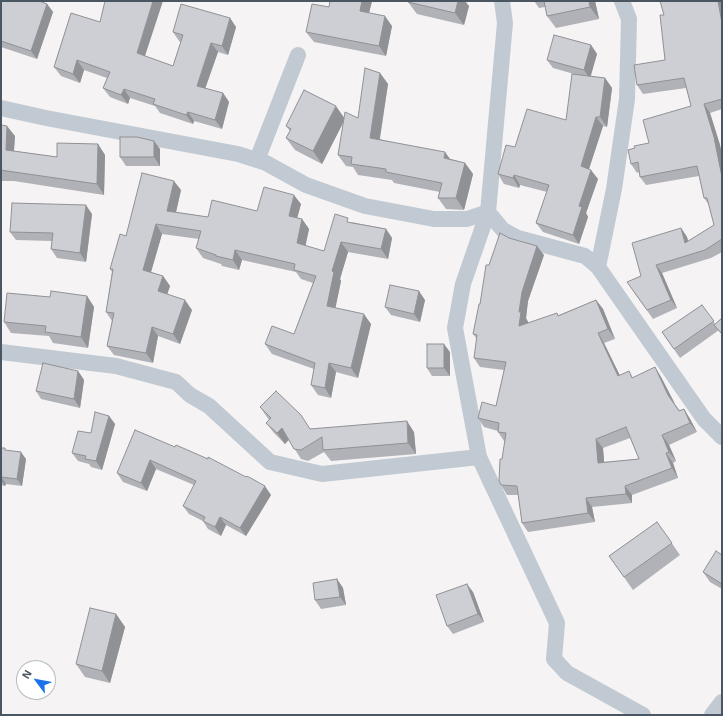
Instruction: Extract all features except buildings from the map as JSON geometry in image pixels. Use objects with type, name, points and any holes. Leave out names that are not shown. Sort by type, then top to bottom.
[{"type":"street","points":[[502,1],[505,23],[488,212],[463,284],[455,328],[478,457],[557,623],[554,659],[567,673],[643,715]]},
{"type":"street","points":[[598,266],[614,190],[627,99],[629,19],[622,1]]},
{"type":"street","points":[[257,160],[298,54]]},
{"type":"street","points":[[1,108],[46,118],[238,154],[266,163],[306,185],[365,206],[434,219],[467,219],[488,212]]},
{"type":"street","points":[[488,212],[503,230],[518,238],[585,256],[598,266],[704,419],[722,437]]},
{"type":"street","points":[[1,352],[116,366],[176,382],[190,395],[209,406],[270,462],[322,474],[478,457]]},
{"type":"street","points":[[712,715],[722,702]]}]
